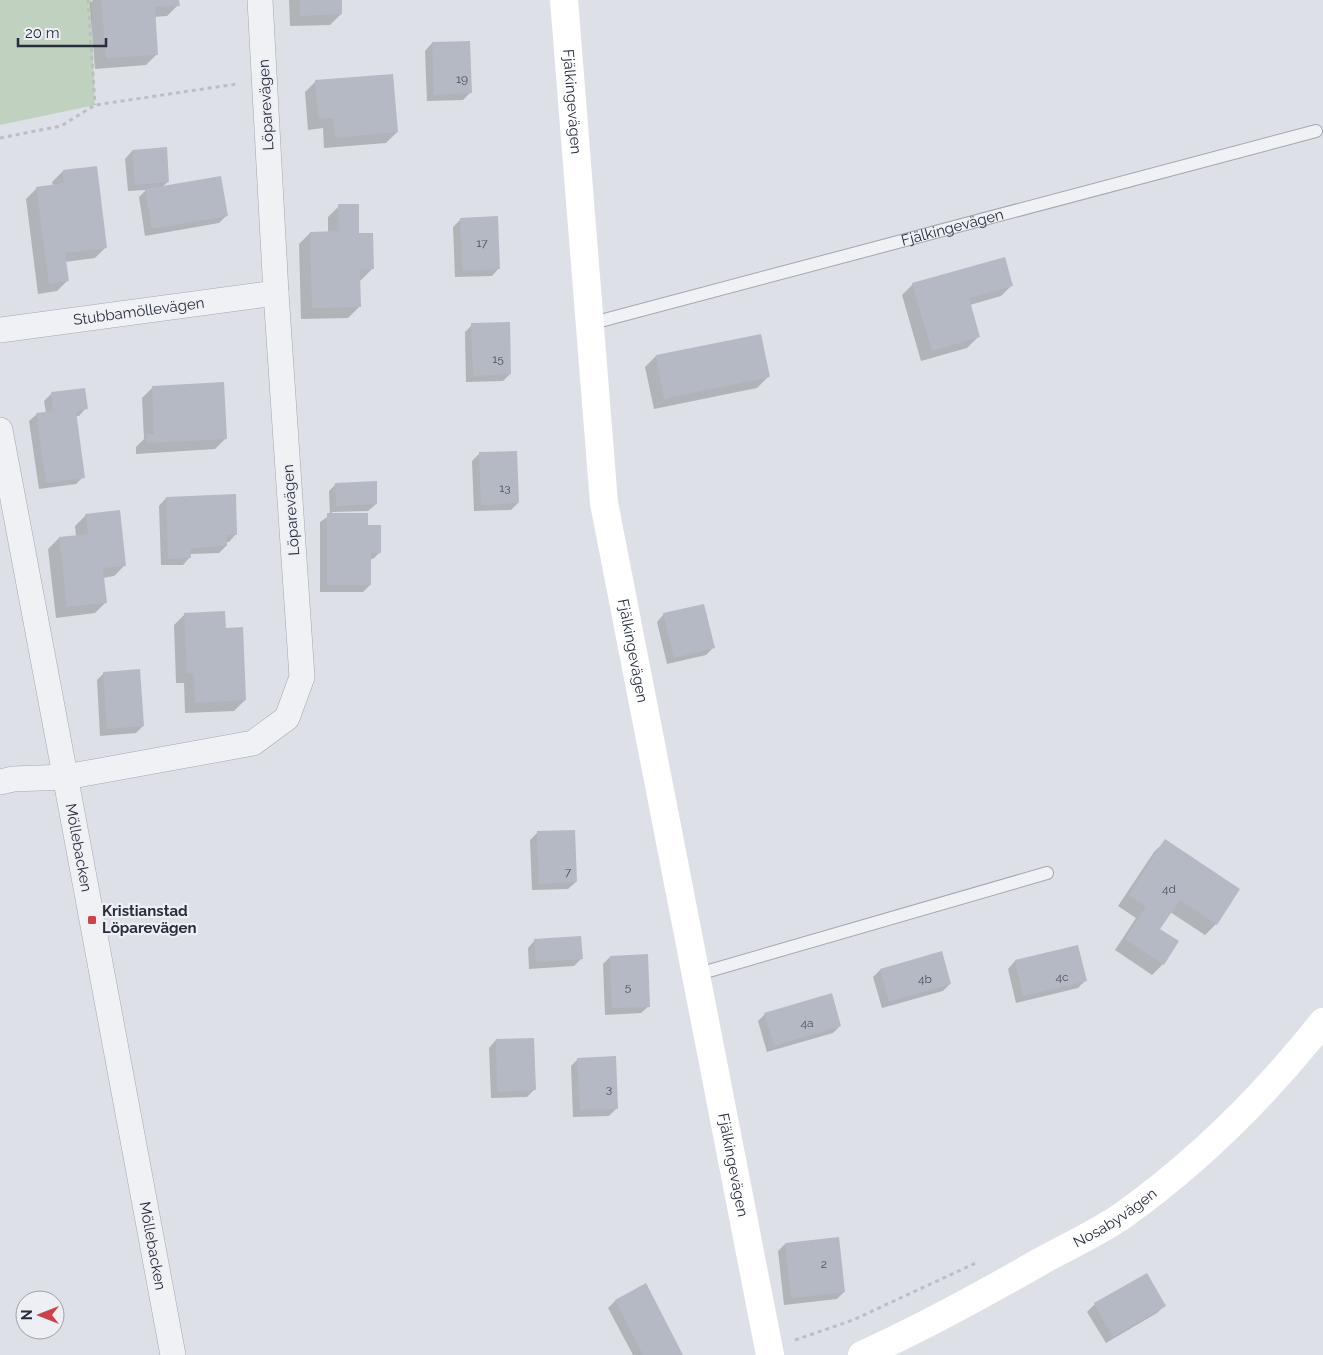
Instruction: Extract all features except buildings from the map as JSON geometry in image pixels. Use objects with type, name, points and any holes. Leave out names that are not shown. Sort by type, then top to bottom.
[{"type":"street","name":"Löparevägen","points":[[0,782],[13,779],[66,777],[253,743],[288,718],[302,677],[276,292],[260,0]]},
{"type":"street","name":"Fjälkingevägen","points":[[564,0],[604,503],[769,1352]]},
{"type":"street","name":"Stubbamöllevägen","points":[[0,330],[276,292]]},
{"type":"street","name":"Möllebacken","points":[[0,430],[173,1355]]},
{"type":"street","name":"Nosabyvägen","points":[[862,1355],[891,1342],[1008,1280],[1120,1216],[1178,1173],[1249,1108],[1323,1022]]},
{"type":"lane","name":"Fjälkingevägen","points":[[589,324],[1316,132]]},
{"type":"lane","points":[[695,975],[1048,873]]},
{"type":"path","points":[[88,0],[96,106]]},
{"type":"path","points":[[0,138],[61,126],[96,106],[265,80]]},
{"type":"path","points":[[769,1352],[854,1320],[985,1258]]},
{"type":"green space","points":[[0,0],[91,0],[95,105],[0,125]]},
{"type":"place","name":"Kristianstad Löparevägen","points":[[92,920]]}]
